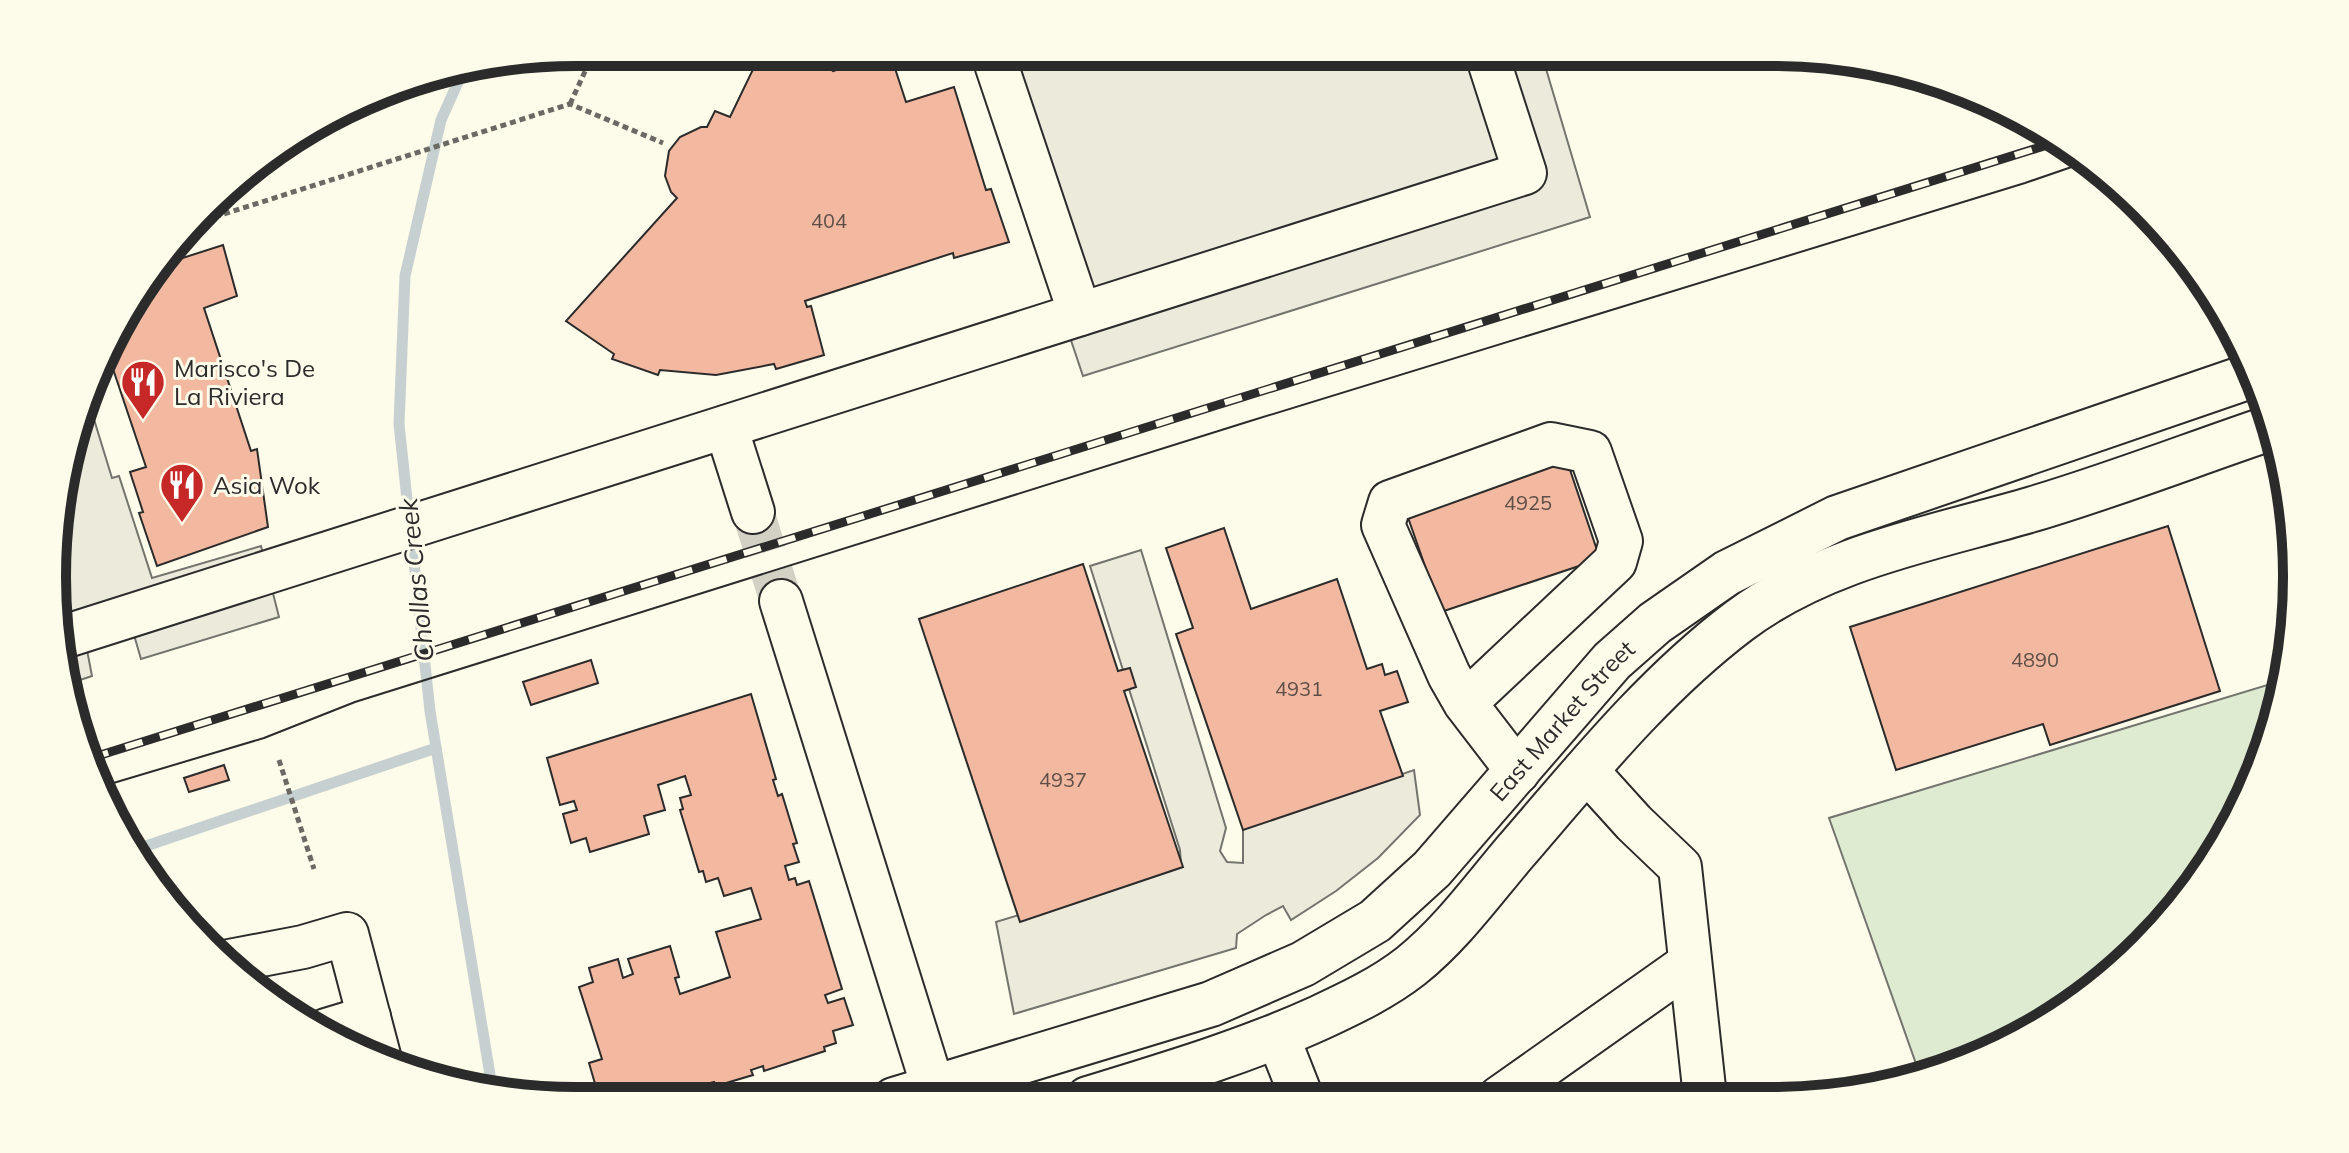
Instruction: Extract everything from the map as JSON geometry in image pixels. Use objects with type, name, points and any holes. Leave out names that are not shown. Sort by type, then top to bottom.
[{"type":"main road","name":"East Market Street","points":[[949,1087],[1211,1004],[1303,964],[1375,921],[1432,869],[1612,661],[1655,623],[1727,573],[1837,518],[2243,379]]},
{"type":"main road","name":"East Market Street","points":[[1127,1087],[1226,1057],[1278,1037],[1364,997],[1411,965],[1454,925],[1586,770],[1672,677],[1742,619],[1800,584],[1863,558],[2038,508],[2262,431]]},
{"type":"lane","points":[[997,66],[1080,314]]},
{"type":"lane","points":[[69,635],[1525,173],[1491,66]]},
{"type":"lane","points":[[726,427],[753,512]]},
{"type":"lane","points":[[1465,703],[1615,562],[1621,541],[1590,452],[1551,444],[1390,502],[1383,525],[1449,675],[1465,703],[1518,772]]},
{"type":"lane","points":[[781,601],[918,1087]]},
{"type":"lane","points":[[1586,770],[1634,823],[1680,867],[1704,1087]]},
{"type":"lane","points":[[239,959],[303,947],[347,934],[377,1046]]},
{"type":"lane","points":[[1515,1087],[1690,963]]},
{"type":"lane","points":[[337,1027],[369,1017]]},
{"type":"lane","points":[[1278,1037],[1298,1087]]},
{"type":"path","points":[[570,104],[588,66]]},
{"type":"path","points":[[215,217],[570,104],[663,143]]},
{"type":"path","points":[[279,760],[314,869]]},
{"type":"green space","points":[[2271,684],[2256,741],[2215,832],[2178,887],[2156,913],[2083,982],[2028,1019],[1968,1048],[1917,1066],[1829,818]]},
{"type":"shaded area","points":[[979,66],[1545,66],[1590,217],[1083,376]]},
{"type":"shaded area","points":[[92,414],[112,478],[119,476],[152,578],[261,546],[279,617],[141,659],[134,635],[87,650],[92,676],[77,681],[70,643],[66,576],[70,510]]},
{"type":"shaded area","points":[[1141,550],[1226,828],[1220,851],[1227,862],[1243,863],[1243,828],[1414,770],[1420,815],[1378,858],[1336,891],[1291,920],[1283,906],[1266,915],[1237,934],[1236,948],[1014,1014],[996,922],[1181,865],[1180,850],[1090,566]]},
{"type":"building","points":[[755,66],[828,66],[833,71],[849,66],[894,66],[906,102],[954,87],[986,190],[991,189],[1009,242],[954,258],[953,253],[805,301],[807,307],[811,306],[824,355],[776,369],[774,364],[716,375],[660,370],[658,375],[612,359],[614,354],[566,321],[677,198],[665,176],[669,151],[680,137],[707,127],[715,111],[730,117]]},
{"type":"building","points":[[223,245],[237,296],[204,308],[251,451],[257,449],[268,527],[157,566],[139,513],[143,512],[130,472],[146,467],[111,368],[134,321],[176,260]]},
{"type":"building","points":[[1565,455],[1600,559],[1441,612],[1404,506]]},
{"type":"building","points":[[2168,526],[2220,691],[2050,745],[2043,724],[1896,770],[1850,627]]},
{"type":"building","points":[[1224,528],[1251,609],[1337,579],[1367,669],[1382,664],[1385,675],[1397,671],[1408,702],[1380,711],[1403,776],[1243,830],[1176,634],[1193,628],[1166,548]]},
{"type":"building","points":[[1083,564],[1118,671],[1130,668],[1136,687],[1124,691],[1183,867],[1020,922],[919,619]]},
{"type":"building","points":[[591,660],[598,683],[531,705],[523,682]]},
{"type":"building","points":[[751,694],[776,779],[773,780],[778,796],[782,794],[797,843],[793,844],[799,862],[785,866],[789,880],[795,878],[797,885],[809,881],[842,989],[825,995],[828,1003],[844,998],[853,1025],[833,1031],[836,1043],[824,1047],[825,1051],[764,1071],[763,1066],[751,1070],[753,1075],[716,1086],[714,1082],[703,1087],[596,1087],[589,1063],[602,1059],[579,987],[593,982],[589,968],[618,959],[623,978],[633,974],[628,959],[670,946],[679,977],[675,978],[680,994],[730,977],[716,932],[761,919],[751,888],[724,896],[718,878],[706,882],[703,871],[699,872],[680,810],[683,809],[680,798],[691,795],[685,776],[658,785],[665,810],[644,816],[649,834],[590,852],[586,838],[571,843],[563,814],[577,810],[574,801],[560,805],[547,758]]},
{"type":"building","points":[[224,765],[229,780],[189,792],[184,778]]},
{"type":"waterway","name":"Chollas Creek","points":[[409,518],[399,424],[405,276],[441,120],[459,80]]},
{"type":"waterway","name":"Chollas Creek","points":[[411,535],[430,711],[491,1080]]},
{"type":"waterway","points":[[144,847],[436,748]]},
{"type":"tunnel","points":[[753,512],[781,601]]},
{"type":"tram line","points":[[111,784],[264,738],[355,702],[2075,166]]},
{"type":"railway","points":[[99,756],[2046,145]]},
{"type":"place","name":"Marisco's De La Riviera","points":[[143,421]]},
{"type":"place","name":"Asia Wok","points":[[182,524]]}]
